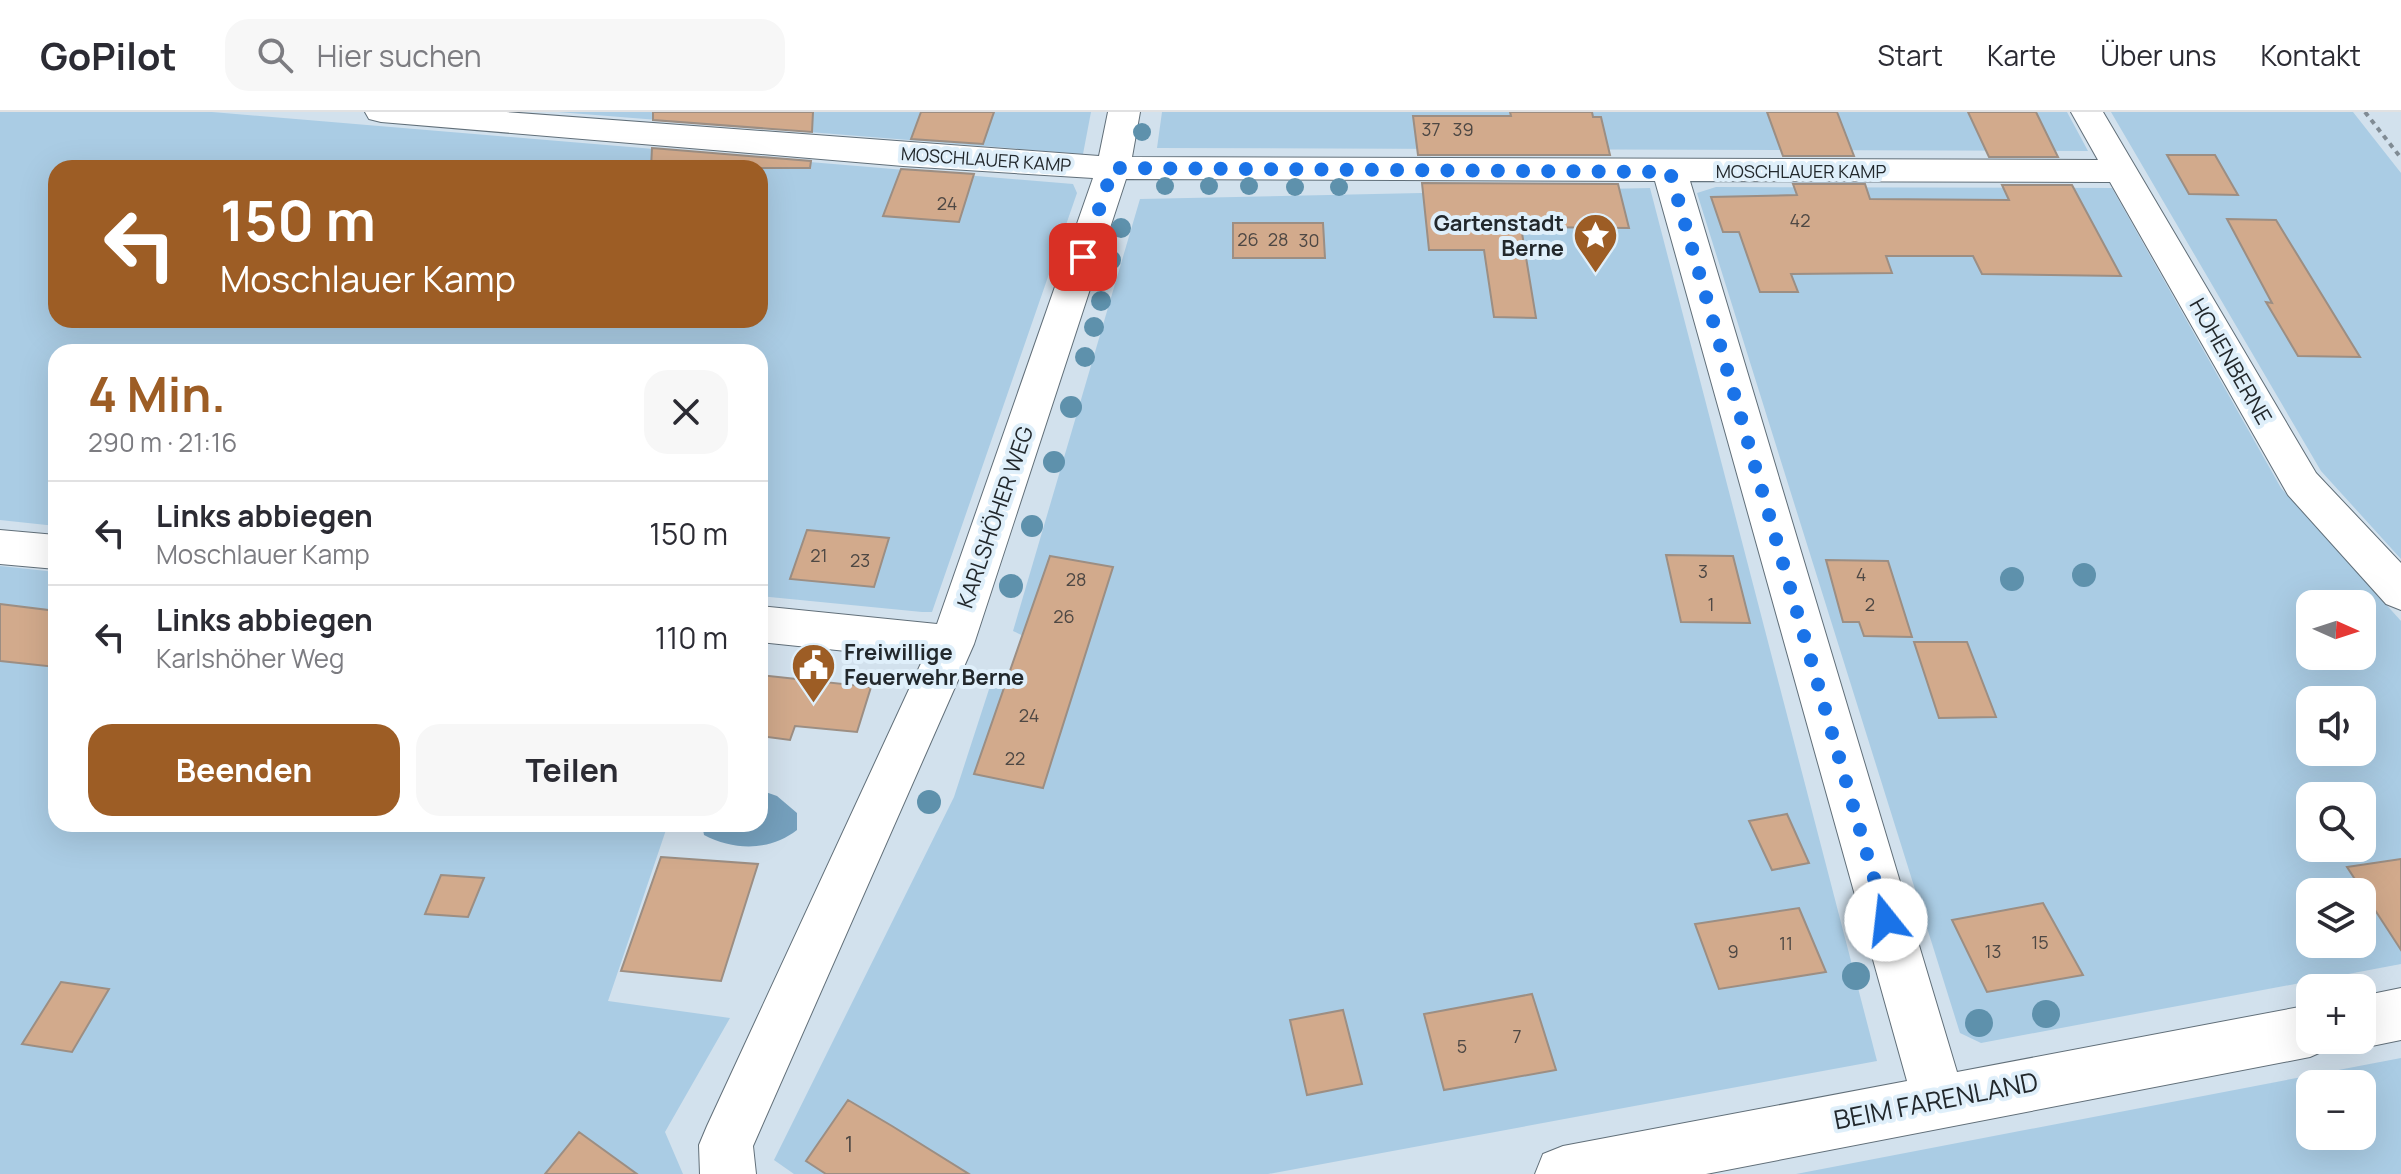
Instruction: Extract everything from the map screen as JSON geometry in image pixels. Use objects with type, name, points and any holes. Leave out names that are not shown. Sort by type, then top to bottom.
[{"type":"street","name":"MOSCHLAUER KAMP","points":[[381,112],[887,154],[1113,168],[2120,171]]},
{"type":"street","name":"KARLSHÖHER WEG","points":[[728,1174],[726,1145],[952,644],[1113,168],[1124,112]]},
{"type":"street","name":"HOHENBERNE","points":[[2087,112],[2302,484],[2401,592]]},
{"type":"street","points":[[1670,172],[1939,1101]]},
{"type":"street","points":[[0,547],[48,551]]},
{"type":"street","points":[[768,625],[952,644]]},
{"type":"street","points":[[2376,1019],[2401,1014]]},
{"type":"street","name":"BEIM FARENLAND","points":[[1563,1174],[2296,1034]]},
{"type":"path","points":[[2365,112],[2401,158]]},
{"type":"shaded area","points":[[0,112],[212,112],[1073,184],[1077,193],[932,612],[768,597],[768,344],[48,344],[48,525],[0,520]]},
{"type":"shaded area","points":[[558,112],[1091,112],[1083,154]]},
{"type":"shaded area","points":[[1162,112],[2067,112],[2088,151],[1157,148]]},
{"type":"shaded area","points":[[2111,112],[2353,112],[2401,173],[2401,559],[2321,471]]},
{"type":"shaded area","points":[[1716,187],[2112,188],[2281,488],[2373,590],[2296,590],[2296,670],[2376,670],[2376,593],[2401,621],[2401,964],[2348,974],[2296,974],[2296,984],[1981,1043],[1960,1033],[1697,193]]},
{"type":"shaded area","points":[[1650,188],[1877,1061],[1268,1174],[794,1174],[774,1160],[954,797],[993,677],[1027,682],[1039,643],[1013,631],[1140,199]]},
{"type":"shaded area","points":[[0,566],[48,571],[48,832],[665,832],[608,1001],[730,1018],[665,1132],[683,1174],[0,1174]]},
{"type":"shaded area","points":[[768,793],[777,796],[797,813],[797,830],[764,845],[728,844],[704,835],[703,832],[768,832]]},
{"type":"shaded area","points":[[2401,1058],[2401,1174],[1796,1174],[2296,1078],[2296,1150],[2376,1150],[2376,1070],[2338,1070]]},
{"type":"building","points":[[653,112],[813,112],[812,132],[653,120]]},
{"type":"building","points":[[921,112],[994,112],[983,144],[911,139]]},
{"type":"building","points":[[1510,112],[1592,112],[1593,117],[1601,117],[1610,155],[1418,155],[1413,116],[1511,116]]},
{"type":"building","points":[[1767,112],[1837,112],[1854,156],[1783,156]]},
{"type":"building","points":[[1968,112],[2036,112],[2058,157],[1989,157]]},
{"type":"building","points":[[652,148],[811,161],[810,168],[768,168],[768,160],[651,160]]},
{"type":"building","points":[[2167,155],[2215,155],[2238,195],[2189,194]]},
{"type":"building","points":[[901,169],[974,174],[959,222],[883,216]]},
{"type":"building","points":[[1422,183],[1618,184],[1629,228],[1521,227],[1536,318],[1494,317],[1484,250],[1429,250]]},
{"type":"building","points":[[1793,184],[1865,184],[1870,199],[2009,200],[2002,185],[2072,185],[2121,276],[1982,274],[1973,256],[1886,256],[1892,273],[1791,274],[1798,292],[1760,292],[1739,232],[1723,232],[1711,197],[1797,195]]},
{"type":"building","points":[[2227,219],[2276,220],[2360,357],[2298,356],[2266,302],[2272,303]]},
{"type":"building","points":[[1233,223],[1323,223],[1325,258],[1233,258]]},
{"type":"building","points":[[807,530],[889,538],[874,587],[790,579]]},
{"type":"building","points":[[1666,555],[1733,556],[1750,623],[1681,622]]},
{"type":"building","points":[[1050,556],[1113,567],[1043,788],[974,774]]},
{"type":"building","points":[[1826,560],[1888,561],[1912,637],[1864,636],[1859,622],[1843,622]]},
{"type":"building","points":[[0,604],[48,610],[48,666],[0,661]]},
{"type":"building","points":[[1914,642],[1967,642],[1996,717],[1939,718]]},
{"type":"building","name":"Freiwillige Feuerwehr Berne","points":[[768,676],[871,687],[857,732],[795,726],[790,740],[768,737]]},
{"type":"building","points":[[1787,814],[1809,863],[1772,870],[1749,821]]},
{"type":"building","points":[[661,857],[758,864],[721,981],[621,971]]},
{"type":"building","points":[[2401,859],[2401,950],[2376,912],[2376,878],[2354,878],[2347,867]]},
{"type":"building","points":[[441,875],[484,878],[468,917],[425,914]]},
{"type":"building","points":[[2043,903],[2083,975],[1987,992],[1952,920]]},
{"type":"building","points":[[1799,908],[1826,972],[1719,989],[1695,924]]},
{"type":"building","points":[[61,982],[109,989],[72,1052],[22,1044]]},
{"type":"building","points":[[1532,994],[1556,1070],[1444,1090],[1424,1014]]},
{"type":"building","points":[[1343,1010],[1362,1084],[1307,1095],[1290,1020]]},
{"type":"building","points":[[848,1100],[969,1174],[826,1174],[806,1161]]},
{"type":"building","points":[[579,1132],[637,1174],[545,1174]]},
{"type":"place","name":"Gartenstadt Berne","points":[[1595,275]]},
{"type":"place","name":"Freiwillige Feuerwehr Berne","points":[[813,704]]},
{"type":"route","points":[[1083,257],[1113,168],[1670,172],[1886,920]]}]
